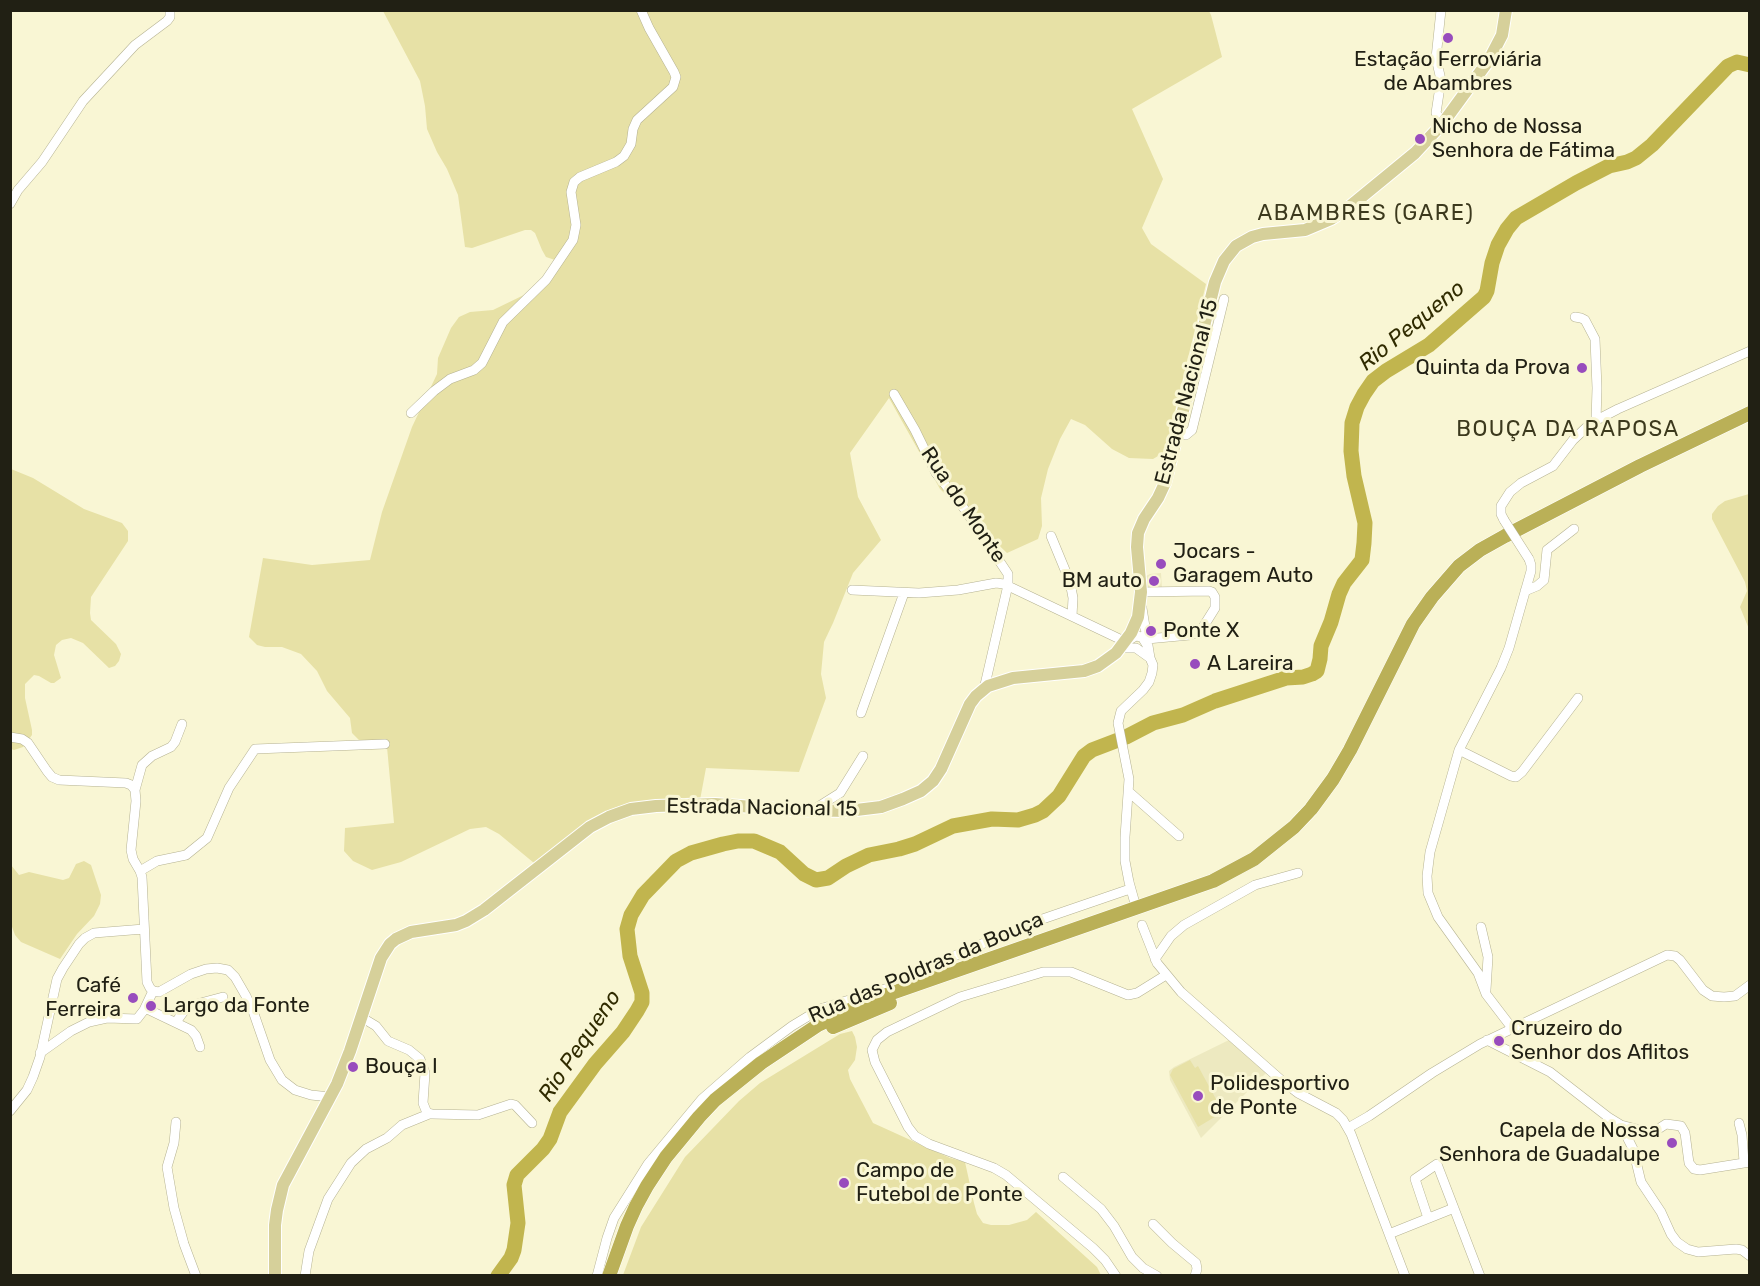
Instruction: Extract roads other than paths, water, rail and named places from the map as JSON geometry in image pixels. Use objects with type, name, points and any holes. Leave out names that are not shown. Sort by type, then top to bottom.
[{"type":"highway","points":[[609,1275],[636,1206],[666,1157],[715,1101],[761,1063],[818,1025],[869,1000],[1201,885],[1222,877],[1254,859],[1302,818],[1333,779],[1350,750],[1413,624],[1459,566],[1480,550],[1505,536],[1749,413]]},
{"type":"highway","points":[[618,1275],[642,1214],[669,1167],[705,1123],[753,1080],[822,1033],[855,1017],[1208,890],[1239,877],[1266,861],[1305,826],[1333,792],[1351,763],[1419,630],[1438,602],[1466,571],[1537,528],[1749,422]]},
{"type":"main road","name":"Estrada Nacional 15","points":[[1129,638],[1141,597],[1138,533],[1163,488],[1222,264],[1241,242],[1256,236],[1305,230],[1331,219],[1412,156],[1443,123],[1492,56],[1502,35],[1506,10]]},
{"type":"main road","points":[[984,689],[1007,679],[1084,671],[1105,662],[1129,638]]},
{"type":"main road","name":"Estrada Nacional 15","points":[[274,1275],[275,1225],[283,1185],[343,1069],[381,958],[396,939],[411,932],[456,926],[466,921],[484,910],[582,833],[609,817],[631,809],[705,804],[848,811],[881,807],[903,799],[928,786],[941,769],[970,704],[984,689]]},
{"type":"street","points":[[10,204],[78,107],[137,44],[167,21],[170,17],[170,10]]},
{"type":"street","points":[[411,413],[450,379],[474,370],[482,363],[503,322],[546,280],[573,240],[576,225],[571,188],[574,182],[624,156],[631,144],[637,120],[673,87],[676,76],[641,10]]},
{"type":"street","points":[[1441,10],[1436,58],[1441,80],[1436,113],[1443,123]]},
{"type":"street","points":[[1177,434],[1185,435],[1192,430],[1224,299]]},
{"type":"street","points":[[1575,317],[1585,320],[1595,339],[1596,421]]},
{"type":"street","points":[[1508,1051],[1505,1044],[1508,1030],[1486,994],[1478,973],[1438,917],[1427,885],[1430,852],[1459,750],[1506,658],[1531,568],[1529,559],[1504,520],[1501,506],[1510,492],[1521,483],[1553,466],[1579,434],[1596,421],[1749,351]]},
{"type":"street","name":"Rua do Monte","points":[[894,394],[936,473],[966,511],[1004,567],[1008,574],[1008,585]]},
{"type":"street","points":[[1525,591],[1538,586],[1544,580],[1547,550],[1574,529]]},
{"type":"street","points":[[1051,536],[1070,582],[1073,601],[1072,615]]},
{"type":"street","points":[[852,590],[949,591],[996,584],[1008,585],[1072,615],[1129,638],[1142,637],[1153,669],[1151,678],[1143,690],[1119,714],[1118,723],[1128,774],[1129,792],[1125,846],[1126,868],[1136,907]]},
{"type":"street","points":[[984,689],[1008,585]]},
{"type":"street","points":[[861,713],[904,592]]},
{"type":"street","points":[[1129,638],[1133,647],[1147,649],[1200,632],[1215,608],[1215,597],[1212,592],[1141,597],[1147,649]]},
{"type":"street","points":[[1459,750],[1516,777],[1578,699]]},
{"type":"street","points":[[182,724],[177,739],[171,747],[145,762],[135,790],[131,850],[140,871],[147,982],[153,991],[159,992],[191,974],[206,969],[228,970],[246,996],[270,1060],[282,1080],[295,1090],[312,1095],[330,1096]]},
{"type":"street","points":[[10,737],[28,743],[52,777],[59,780],[126,783],[135,790]]},
{"type":"street","points":[[140,871],[158,861],[186,855],[207,838],[229,788],[255,749],[385,744]]},
{"type":"street","points":[[812,811],[840,793],[863,756]]},
{"type":"street","points":[[1129,792],[1179,836]]},
{"type":"street","points":[[1155,959],[1173,933],[1184,925],[1255,885],[1298,873]]},
{"type":"street","name":"Rua das Poldras da Bouça","points":[[597,1275],[614,1218],[648,1164],[702,1099],[745,1061],[776,1038],[820,1009],[894,985],[938,963],[1033,922],[1130,889]]},
{"type":"street","points":[[1142,925],[1155,959],[1184,995],[1293,1090],[1338,1115],[1348,1128],[1405,1275]]},
{"type":"street","points":[[1481,927],[1488,957],[1486,994]]},
{"type":"street","points":[[10,1111],[30,1083],[40,1053],[57,979],[80,942],[98,933],[144,929]]},
{"type":"street","points":[[1348,1128],[1487,1040],[1669,955],[1680,960],[1703,990],[1711,995],[1732,997],[1747,987]]},
{"type":"street","points":[[1116,1275],[1093,1248],[1006,1174],[929,1144],[915,1136],[908,1127],[874,1061],[872,1050],[877,1040],[887,1032],[960,997],[1043,972],[1071,972],[1128,995],[1137,993],[1166,975]]},
{"type":"street","points":[[40,1053],[71,1031],[89,1022],[107,1018],[133,1020],[139,1018],[153,991]]},
{"type":"street","points":[[176,1022],[182,1013],[193,1005],[223,996]]},
{"type":"street","points":[[145,1008],[188,1028],[193,1032],[200,1047]]},
{"type":"street","points":[[361,1017],[376,1026],[388,1041],[409,1050],[420,1059],[425,1073],[423,1103],[425,1111],[429,1114]]},
{"type":"street","points":[[1487,1040],[1553,1074],[1621,1125],[1651,1133],[1666,1124],[1681,1126],[1685,1132],[1690,1166],[1699,1170],[1747,1162],[1739,1123]]},
{"type":"street","points":[[305,1275],[310,1247],[328,1199],[351,1163],[366,1149],[387,1138],[402,1125],[429,1114],[478,1115],[511,1104],[517,1107],[532,1123]]},
{"type":"street","points":[[176,1122],[174,1143],[167,1167],[179,1226],[188,1259],[196,1275]]},
{"type":"street","points":[[1621,1125],[1633,1149],[1641,1182],[1677,1242],[1689,1250],[1698,1252],[1736,1249],[1742,1250],[1749,1256]]},
{"type":"street","points":[[1428,1218],[1415,1179],[1437,1164],[1480,1275]]},
{"type":"street","points":[[1063,1177],[1100,1208],[1132,1257],[1157,1275]]},
{"type":"street","points":[[1389,1234],[1454,1208]]},
{"type":"street","points":[[1153,1224],[1194,1261],[1197,1274]]},
{"type":"waterway","name":"Rio Pequeno","points":[[498,1276],[514,1250],[518,1223],[514,1185],[517,1175],[543,1149],[550,1139],[560,1112],[595,1064],[623,1032],[642,1002],[642,993],[630,956],[627,929],[631,915],[643,895],[676,861],[691,853],[723,844],[754,841],[780,852],[804,874],[816,880],[828,878],[869,855],[915,844],[953,826],[992,819],[1018,820],[1035,815],[1043,811],[1059,796],[1084,756],[1092,750],[1126,737],[1153,723],[1183,715],[1215,701],[1286,678],[1303,677],[1317,671],[1321,646],[1339,594],[1344,583],[1362,560],[1365,523],[1354,476],[1351,451],[1352,423],[1357,407],[1373,381],[1429,345],[1484,297],[1498,245],[1516,218],[1609,166],[1636,158],[1652,145],[1728,66],[1737,62],[1750,65]]},
{"type":"place","name":"Estação Ferroviária de Abambres","points":[[1448,38]]},
{"type":"place","name":"Nicho de Nossa Senhora de Fátima","points":[[1420,139]]},
{"type":"place","name":"Quinta da Prova","points":[[1582,368]]},
{"type":"place","name":"Jocars - Garagem Auto","points":[[1161,564]]},
{"type":"place","name":"BM auto","points":[[1154,581]]},
{"type":"place","name":"Ponte X","points":[[1151,631]]},
{"type":"place","name":"A Lareira","points":[[1195,664]]},
{"type":"place","name":"Café Ferreira","points":[[133,998]]},
{"type":"place","name":"Largo da Fonte","points":[[151,1006]]},
{"type":"place","name":"Cruzeiro do Senhor dos Aflitos","points":[[1499,1041]]},
{"type":"place","name":"Bouça I","points":[[353,1067]]},
{"type":"place","name":"Polidesportivo de Ponte","points":[[1198,1096]]},
{"type":"place","name":"Capela de Nossa Senhora de Guadalupe","points":[[1672,1143]]},
{"type":"place","name":"Campo de Futebol de Ponte","points":[[844,1183]]},
{"type":"district","name":"ABAMBRES (GARE)","points":[[1366,214]]},
{"type":"district","name":"BOUÇA DA RAPOSA","points":[[1568,430]]}]
